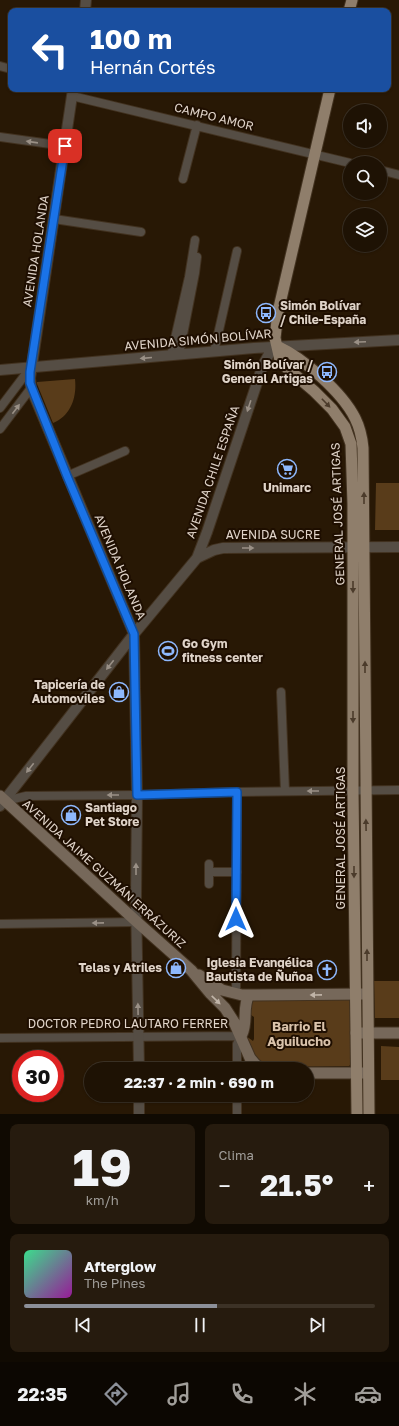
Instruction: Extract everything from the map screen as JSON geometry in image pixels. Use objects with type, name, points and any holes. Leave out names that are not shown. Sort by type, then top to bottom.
[{"type":"main road","points":[[276,346],[275,338],[277,319],[329,92]]},
{"type":"main road","name":"GENERAL JOSÉ ARTIGAS","points":[[276,346],[280,360],[323,400],[339,418],[348,432],[351,444],[358,547],[366,790],[369,1114]]},
{"type":"main road","name":"GENERAL JOSÉ ARTIGAS","points":[[357,1114],[353,791],[358,547]]},
{"type":"main road","name":"AVENIDA JAIME GUZMÁN ERRÁZURIZ","points":[[2,801],[191,970],[225,1008],[241,1035]]},
{"type":"main road","name":"AVENIDA JAIME GUZMÁN ERRÁZURIZ","points":[[191,970],[219,988],[236,994]]},
{"type":"main road","points":[[236,994],[368,994]]},
{"type":"main road","points":[[241,1035],[244,1028],[246,1001],[249,995]]},
{"type":"main road","points":[[356,1032],[399,1033]]},
{"type":"main road","name":"DOCTOR PEDRO LAUTARO FERRER","points":[[241,1035],[250,1058],[253,1062]]},
{"type":"main road","points":[[314,1073],[368,1073]]},
{"type":"street","name":"CAMPO AMOR","points":[[73,92],[196,125],[343,161]]},
{"type":"street","name":"AVENIDA HOLANDA","points":[[73,92],[30,378],[31,388],[134,634],[139,1062]]},
{"type":"street","points":[[183,179],[196,125]]},
{"type":"street","points":[[0,137],[65,146]]},
{"type":"street","points":[[387,172],[399,175]]},
{"type":"street","points":[[54,218],[141,232]]},
{"type":"street","points":[[175,356],[195,273],[197,241]]},
{"type":"street","points":[[214,352],[237,251]]},
{"type":"street","name":"AVENIDA SIMÓN BOLÍVAR","points":[[0,370],[175,356],[276,346],[399,340]]},
{"type":"street","name":"AVENIDA CHILE ESPAÑA","points":[[2,801],[134,634],[197,558],[263,365],[269,354],[276,346]]},
{"type":"street","points":[[0,408],[31,367]]},
{"type":"street","points":[[0,429],[31,388]]},
{"type":"street","points":[[67,476],[125,451]]},
{"type":"street","points":[[207,532],[213,541],[223,548]]},
{"type":"street","name":"AVENIDA SUCRE","points":[[197,558],[214,550],[223,548],[399,547]]},
{"type":"street","points":[[282,692],[285,791]]},
{"type":"street","points":[[2,801],[26,796],[399,790]]},
{"type":"street","points":[[236,994],[237,792]]},
{"type":"street","points":[[209,864],[209,884]]},
{"type":"street","points":[[209,872],[237,872]]},
{"type":"street","points":[[0,924],[137,922]]},
{"type":"street","points":[[237,1062],[237,1044],[241,1035]]},
{"type":"street","name":"DOCTOR PEDRO LAUTARO FERRER","points":[[0,1038],[241,1035]]},
{"type":"street","points":[[139,1102],[139,1114]]},
{"type":"street","points":[[237,1102],[237,1114]]},
{"type":"shaded area","points":[[75,379],[75,392],[72,405],[64,416],[53,423],[37,382]]},
{"type":"shaded area","points":[[376,483],[399,483],[399,530],[375,530]]},
{"type":"shaded area","points":[[374,981],[399,981],[399,1018],[375,1018]]},
{"type":"shaded area","points":[[348,998],[351,1002],[352,1063],[349,1066],[314,1066],[314,1062],[259,1062],[255,1059],[246,1036],[253,1041],[254,1017],[248,1013],[250,1001]]},
{"type":"shaded area","points":[[381,1046],[399,1047],[399,1080],[381,1080]]},
{"type":"place","name":"Simón Bolívar / Chile-España","points":[[266,313]]},
{"type":"place","name":"Simón Bolívar / General Artigas","points":[[327,372]]},
{"type":"place","name":"Unimarc","points":[[287,469]]},
{"type":"place","name":"Go Gym fitness center","points":[[168,651]]},
{"type":"place","name":"Tapicería de Automoviles","points":[[119,692]]},
{"type":"place","name":"Santiago Pet Store","points":[[71,815]]},
{"type":"place","name":"Telas y Atriles","points":[[176,968]]},
{"type":"place","name":"Iglesia Evangélica Bautista de Ñuñoa","points":[[327,970]]},
{"type":"district","name":"Barrio El Aguilucho","points":[[299,1034]]},
{"type":"route","points":[[65,146],[30,372],[31,388],[134,634],[137,795],[237,792],[236,919]]}]
